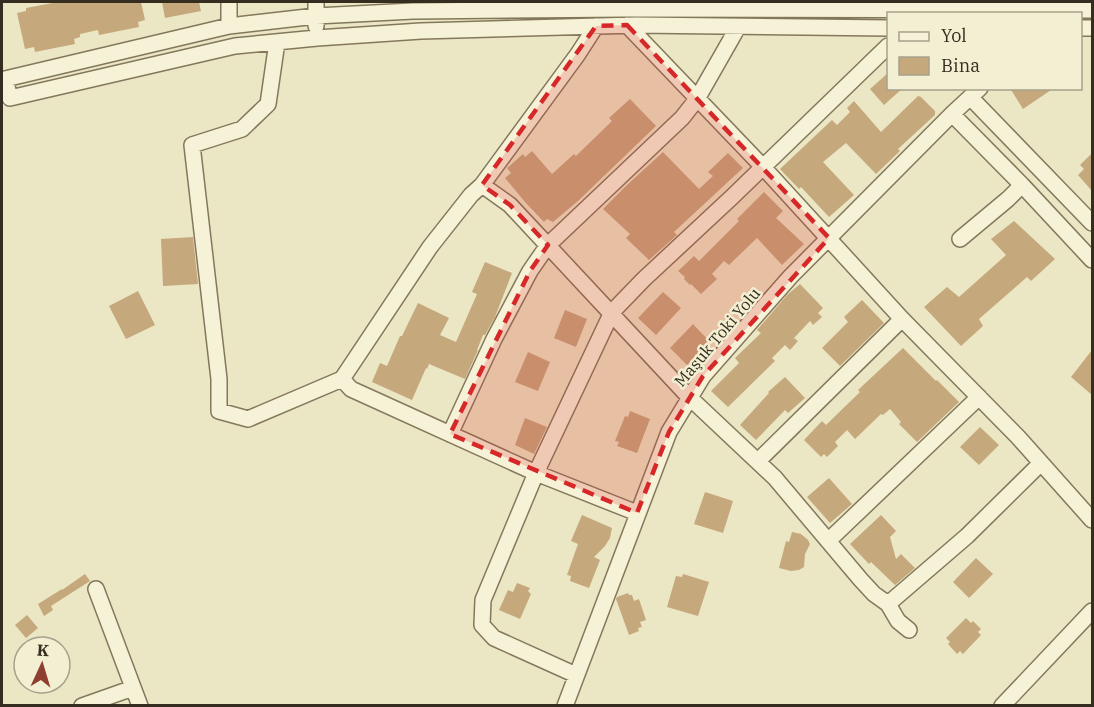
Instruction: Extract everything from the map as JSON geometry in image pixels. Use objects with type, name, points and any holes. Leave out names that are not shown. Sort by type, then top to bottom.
[{"type":"street","points":[[229,2],[229,26]]},
{"type":"street","points":[[887,28],[627,25],[421,31],[235,46],[9,97],[5,79],[229,26],[316,9],[413,11],[626,5],[963,5],[1083,11]]},
{"type":"street","points":[[316,9],[317,38]]},
{"type":"street","points":[[627,25],[763,167],[902,319],[1018,436],[1092,520]]},
{"type":"street","points":[[277,42],[267,104],[242,129],[192,145],[219,379],[219,411],[248,419],[342,378],[430,247],[471,195],[482,185],[596,26]]},
{"type":"street","points":[[450,434],[494,339],[530,271],[548,245],[682,118],[697,99],[738,27]]},
{"type":"street","points":[[576,675],[494,638],[482,625],[483,600],[536,473],[612,312],[887,47]]},
{"type":"street","points":[[976,93],[1092,223]]},
{"type":"street","name":"Maşuk Toki Yolu","points":[[565,705],[669,432],[703,376],[791,276],[952,114],[976,93]]},
{"type":"street","points":[[952,114],[1092,260]]},
{"type":"street","points":[[482,185],[510,205],[689,397],[775,478],[874,594],[888,604],[898,621],[909,630]]},
{"type":"street","points":[[960,239],[1022,185]]},
{"type":"street","points":[[758,461],[902,319]]},
{"type":"street","points":[[342,378],[351,389],[536,473],[638,513]]},
{"type":"street","points":[[828,541],[979,397]]},
{"type":"street","points":[[888,604],[967,536],[1041,463]]},
{"type":"street","points":[[96,589],[140,705]]},
{"type":"street","points":[[1002,705],[1092,611]]},
{"type":"street","points":[[82,705],[133,688]]},
{"type":"highlighted area","points":[[627,25],[829,238],[703,376],[669,432],[637,513],[450,434],[530,271],[548,245],[510,205],[482,185],[596,26]]},
{"type":"building","points":[[58,2],[141,2],[145,20],[138,22],[139,27],[99,35],[98,30],[80,34],[80,37],[74,39],[75,44],[35,52],[34,47],[25,49],[17,13],[26,11],[26,8]]},
{"type":"building","points":[[162,2],[199,2],[201,11],[165,18]]},
{"type":"building","points":[[887,74],[887,90],[901,90],[884,105],[870,89]]},
{"type":"building","points":[[1011,90],[1051,90],[1023,109]]},
{"type":"building","points":[[918,96],[935,111],[935,115],[898,149],[900,151],[876,174],[846,143],[823,162],[854,195],[829,217],[801,187],[799,189],[780,169],[832,120],[837,125],[850,112],[847,108],[854,101],[881,132]]},
{"type":"building","points":[[630,99],[656,126],[578,201],[553,222],[547,219],[544,222],[505,178],[511,173],[507,168],[523,154],[525,157],[532,151],[552,174],[574,154],[576,156],[612,121],[609,118]]},
{"type":"building","points":[[663,152],[699,189],[713,176],[708,172],[728,153],[743,168],[674,232],[677,235],[649,260],[626,238],[630,234],[603,209]]},
{"type":"building","points":[[1092,153],[1092,191],[1078,175],[1084,169],[1080,165]]},
{"type":"building","points":[[764,192],[783,211],[776,218],[804,244],[782,265],[757,238],[729,265],[724,261],[712,274],[717,279],[701,294],[678,271],[694,256],[699,261]]},
{"type":"building","points":[[1014,221],[1055,259],[1031,281],[1027,277],[979,319],[983,326],[961,346],[924,307],[947,287],[959,297],[1006,255],[991,239]]},
{"type":"building","points":[[193,237],[198,284],[163,286],[161,239]]},
{"type":"building","points":[[485,262],[512,273],[495,317],[483,335],[465,379],[429,364],[412,400],[372,382],[380,363],[387,366],[418,303],[449,318],[440,335],[456,342],[477,294],[472,292]]},
{"type":"building","points":[[800,284],[823,308],[818,313],[822,317],[813,325],[810,321],[794,338],[798,341],[790,350],[785,345],[772,358],[775,361],[728,407],[711,391],[739,363],[735,358],[761,333],[757,330],[787,295]]},
{"type":"building","points":[[138,291],[155,325],[126,339],[109,306]]},
{"type":"building","points":[[663,292],[681,308],[656,335],[638,318]]},
{"type":"building","points":[[862,300],[884,323],[840,366],[822,348],[848,322],[844,317]]},
{"type":"building","points":[[565,310],[587,319],[576,347],[554,338]]},
{"type":"building","points":[[693,324],[710,342],[687,365],[670,348]]},
{"type":"building","points":[[903,348],[959,402],[917,442],[899,424],[901,422],[890,409],[883,415],[881,414],[855,439],[847,430],[835,442],[838,446],[827,457],[824,454],[821,457],[804,440],[822,421],[826,425],[860,392],[858,390]]},
{"type":"building","points":[[1092,350],[1092,395],[1071,377]]},
{"type":"building","points":[[528,352],[550,362],[538,391],[515,382]]},
{"type":"building","points":[[785,377],[805,398],[788,413],[785,410],[756,440],[740,425],[768,392]]},
{"type":"building","points":[[630,411],[650,419],[637,453],[617,446],[619,442],[615,441],[625,416],[628,417]]},
{"type":"building","points":[[525,418],[547,427],[534,454],[515,445]]},
{"type":"building","points":[[980,427],[999,445],[979,465],[960,447]]},
{"type":"building","points":[[829,478],[852,504],[830,523],[807,497]]},
{"type":"building","points":[[705,492],[733,501],[723,533],[694,524]]},
{"type":"building","points":[[582,515],[612,528],[610,538],[594,557],[600,560],[589,588],[570,581],[571,576],[567,575],[578,544],[571,541]]},
{"type":"building","points":[[881,515],[896,531],[890,537],[896,559],[901,554],[915,568],[895,585],[871,562],[869,564],[850,544]]},
{"type":"building","points":[[792,532],[801,534],[810,544],[805,554],[804,567],[791,571],[779,568],[786,541],[789,542]]},
{"type":"building","points":[[976,558],[993,574],[969,598],[953,582]]},
{"type":"building","points":[[85,574],[90,581],[51,606],[53,610],[44,616],[38,604]]},
{"type":"building","points":[[683,574],[709,582],[698,616],[667,607],[676,576],[682,577]]},
{"type":"building","points":[[517,583],[530,588],[528,591],[531,594],[520,619],[499,610],[508,590],[513,592]]},
{"type":"building","points":[[628,593],[632,595],[634,601],[639,599],[646,620],[640,622],[642,627],[638,628],[639,631],[629,635],[616,599]]},
{"type":"building","points":[[27,615],[38,628],[30,635],[23,635],[15,625]]},
{"type":"building","points":[[966,618],[981,629],[978,632],[981,635],[963,654],[960,651],[957,654],[946,638]]}]
